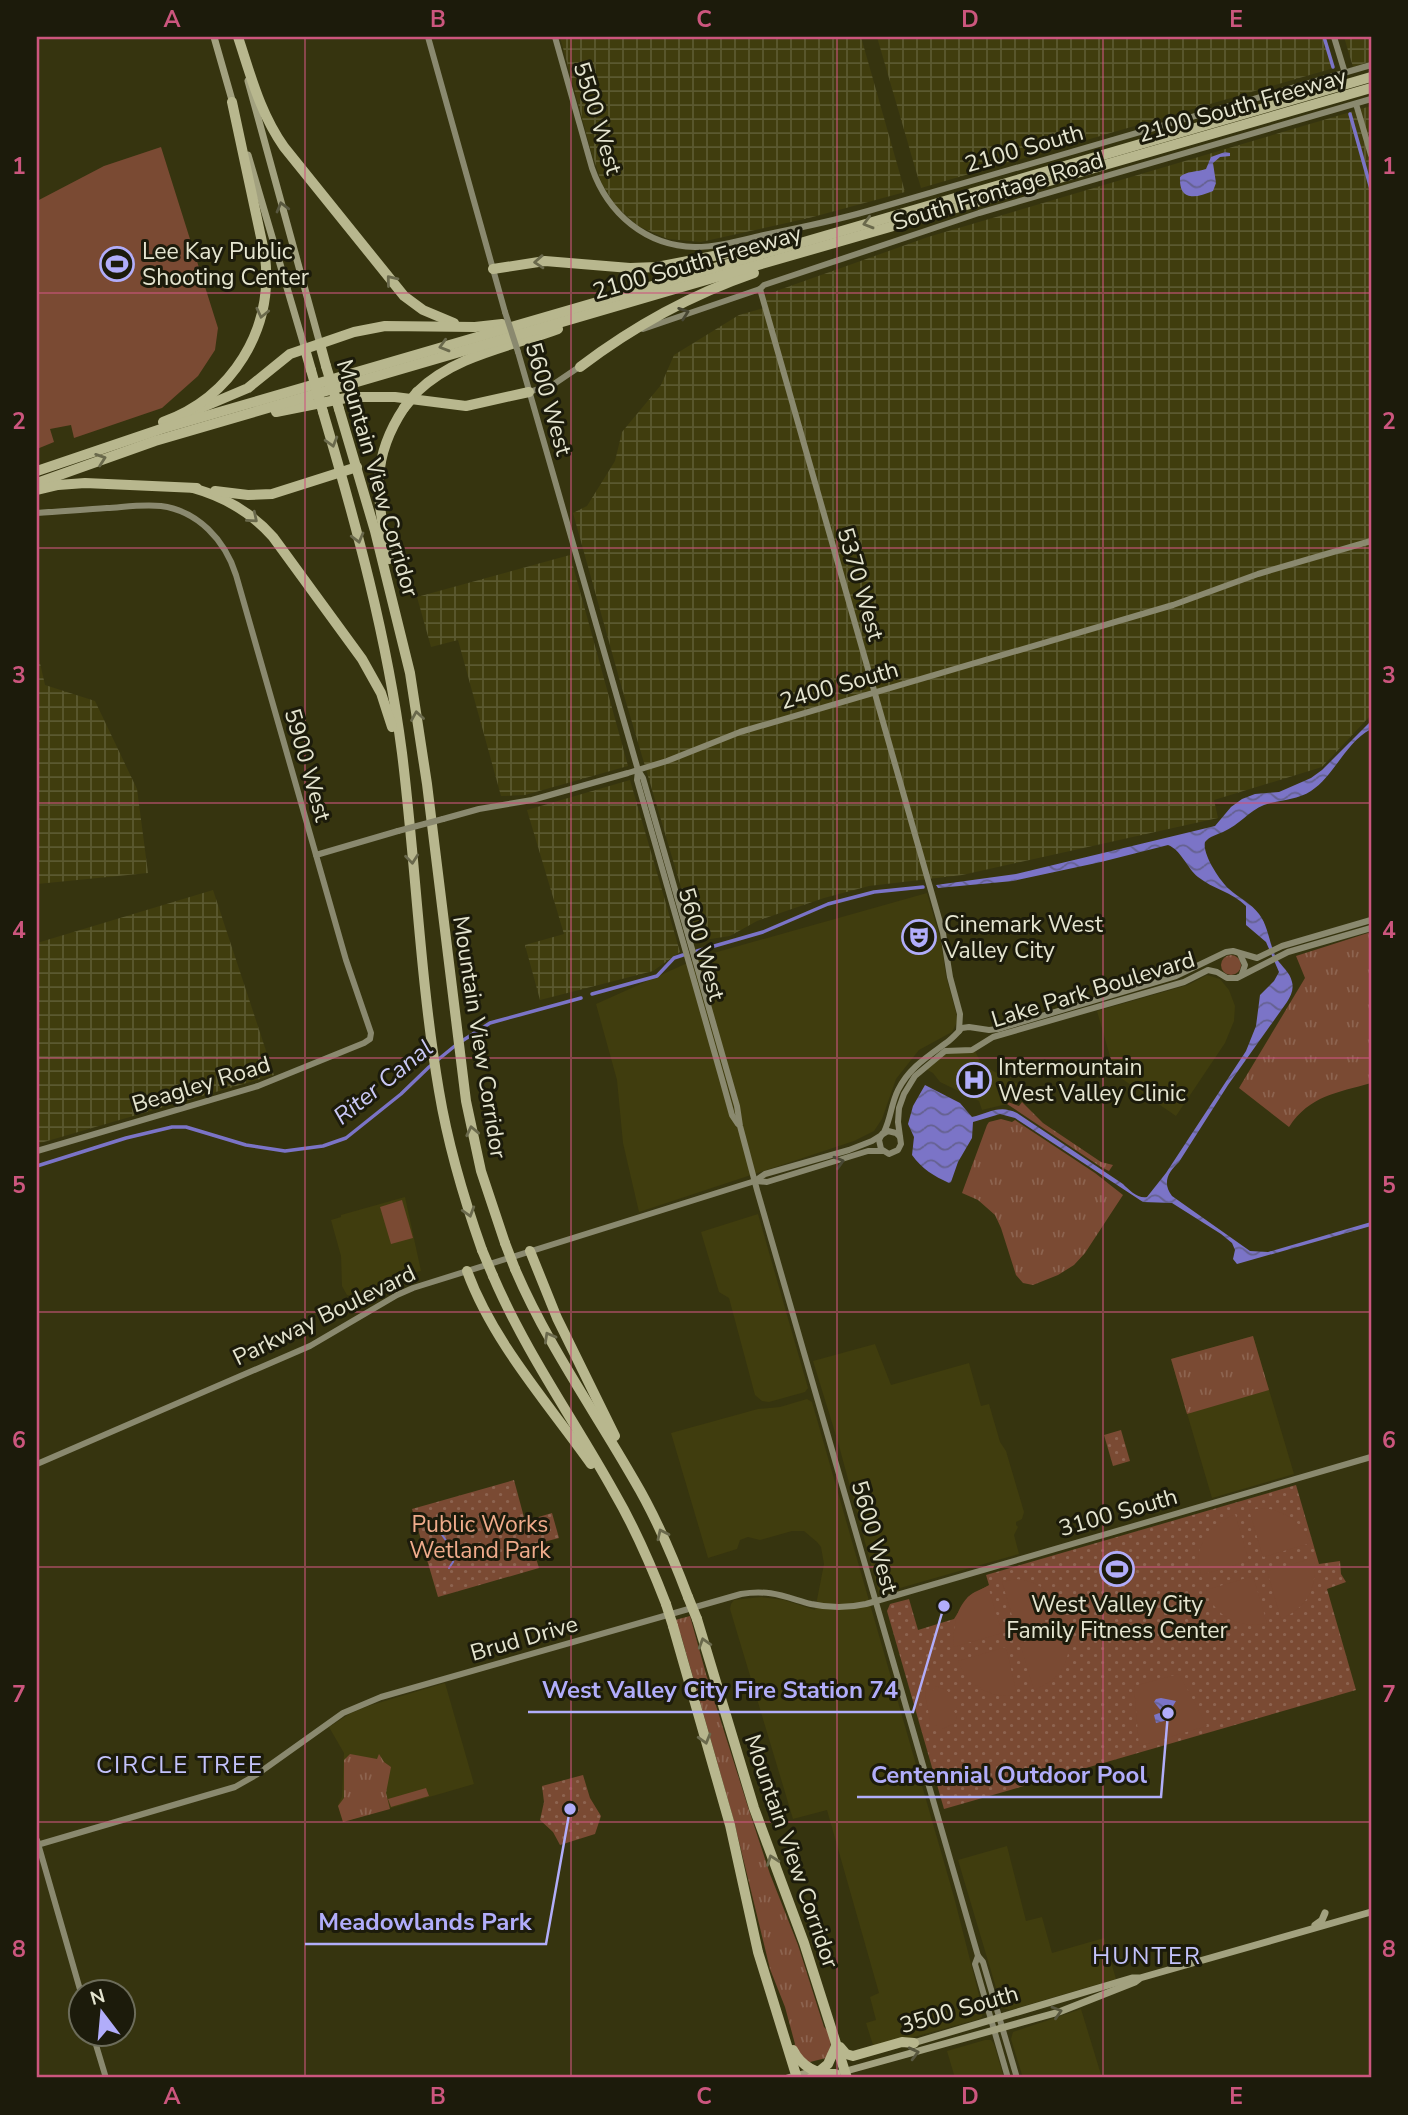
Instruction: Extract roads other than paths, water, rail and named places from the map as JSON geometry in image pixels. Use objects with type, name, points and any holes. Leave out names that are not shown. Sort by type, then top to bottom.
[{"type":"highway","points":[[237,37],[256,95],[284,147],[404,296],[435,316],[468,326]]},
{"type":"highway","name":"2100 South Freeway","points":[[37,483],[130,449],[1371,77]]},
{"type":"highway","name":"2100 South Freeway","points":[[843,235],[1371,88]]},
{"type":"highway","points":[[161,423],[200,404],[227,381],[249,350],[264,308],[265,256],[232,102]]},
{"type":"highway","points":[[493,269],[545,261],[630,268],[666,267],[843,235]]},
{"type":"highway","points":[[580,367],[624,334],[686,300],[726,283],[814,253],[843,235]]},
{"type":"highway","points":[[41,469],[73,453],[243,391],[263,378],[287,356],[354,332],[377,327],[504,323],[660,280],[677,284]]},
{"type":"highway","points":[[410,673],[378,496],[380,463],[386,442],[404,408],[417,392],[438,374],[463,361],[677,284]]},
{"type":"highway","name":"2100 South Freeway","points":[[41,469],[161,429],[677,284]]},
{"type":"highway","name":"Mountain View Corridor","points":[[320,344],[386,570],[410,673],[427,784],[459,1056],[476,1152],[515,1269],[553,1345],[635,1481],[663,1537],[688,1597],[754,1808],[802,1935],[836,2043],[821,2075]]},
{"type":"highway","name":"Mountain View Corridor","points":[[304,349],[341,472],[386,656],[402,754],[432,1048],[452,1153],[482,1250],[493,1276],[533,1356],[620,1501],[659,1586],[730,1825],[764,1972],[770,1990],[821,2075]]},
{"type":"highway","points":[[187,432],[342,397],[384,396],[466,406],[528,392]]},
{"type":"highway","points":[[37,490],[77,483],[192,488],[241,495],[267,495],[357,467]]},
{"type":"highway","points":[[192,488],[233,503],[263,526],[356,651],[372,676],[388,712],[406,798]]},
{"type":"highway","points":[[530,1251],[549,1301],[635,1481]]},
{"type":"highway","points":[[467,1271],[481,1305],[520,1367],[611,1494],[659,1586]]},
{"type":"highway","points":[[764,1972],[790,2072],[821,2075]]},
{"type":"highway","points":[[819,1988],[826,2001],[841,2049],[846,2054],[855,2055],[905,2041],[914,2043]]},
{"type":"highway","points":[[770,1990],[777,2001],[794,2054],[805,2066],[821,2075]]},
{"type":"highway","points":[[821,2075],[834,2055],[836,2043]]},
{"type":"main road","name":"Mountain View Corridor","points":[[214,37],[304,349]]},
{"type":"main road","name":"Mountain View Corridor","points":[[237,37],[320,344]]},
{"type":"main road","name":"3500 South","points":[[821,2075],[914,2043],[1132,1978],[1140,1978],[1371,1912]]},
{"type":"main road","points":[[1303,1931],[1322,1920],[1325,1913]]},
{"type":"main road","name":"3500 South","points":[[821,2075],[1070,2008],[1140,1978]]},
{"type":"street","name":"5600 West","points":[[428,37],[528,392],[638,770],[643,778],[725,1078],[738,1113],[875,1601],[978,1956],[983,1962],[995,2019],[1017,2078]]},
{"type":"street","name":"5500 West","points":[[555,37],[592,169],[603,194],[616,212],[637,230],[661,241],[683,246]]},
{"type":"street","points":[[1334,37],[1345,73]]},
{"type":"street","name":"2100 South","points":[[683,246],[710,246],[820,224],[1371,65]]},
{"type":"street","name":"South Frontage Road","points":[[528,392],[554,384],[624,338],[654,324],[760,289],[764,285],[931,228],[1371,99]]},
{"type":"street","points":[[1356,104],[1371,155]]},
{"type":"street","name":"5370 West","points":[[760,289],[943,933],[950,977],[960,1010],[958,1032]]},
{"type":"street","name":"5900 West","points":[[37,513],[153,505],[188,515],[212,532],[224,547],[231,561],[346,960],[370,1027],[370,1039]]},
{"type":"street","name":"2400 South","points":[[316,855],[479,809],[536,799],[638,770],[734,734],[1174,604],[1266,572],[1371,541]]},
{"type":"street","name":"5600 West","points":[[638,770],[637,780],[712,1043],[724,1074],[733,1115],[740,1126]]},
{"type":"street","points":[[1371,920],[1331,936],[1288,952],[1237,978],[1230,979],[1221,974],[1217,965],[1223,953],[1233,951],[1259,958],[1282,946],[1331,936],[1371,928]]},
{"type":"street","name":"Lake Park Boulevard","points":[[972,1028],[998,1029],[1172,978],[1223,953]]},
{"type":"street","points":[[1240,954],[1245,961],[1242,974]]},
{"type":"street","name":"Lake Park Boulevard","points":[[977,1047],[993,1037],[1184,982],[1204,971],[1221,974]]},
{"type":"street","name":"5370 West","points":[[960,1010],[972,1028]]},
{"type":"street","points":[[883,1152],[879,1144],[889,1122],[895,1097],[906,1077],[923,1058],[964,1027],[972,1028],[979,1037],[977,1047],[967,1050],[957,1044],[958,1032]]},
{"type":"street","name":"Beagley Road","points":[[37,1151],[258,1086],[326,1060],[370,1039]]},
{"type":"street","name":"Lake Park Boulevard","points":[[900,1137],[900,1104],[915,1076],[945,1051],[967,1050]]},
{"type":"street","points":[[893,1132],[900,1137],[901,1144],[898,1150],[892,1153],[866,1152],[767,1182],[755,1181],[765,1174],[849,1150],[882,1134],[893,1132]]},
{"type":"street","name":"Parkway Boulevard","points":[[37,1464],[310,1346],[397,1295],[430,1282],[755,1181]]},
{"type":"street","name":"3100 South","points":[[875,1601],[1371,1457]]},
{"type":"street","name":"Brud Drive","points":[[37,1843],[205,1797],[245,1783],[343,1713],[390,1695],[741,1594],[770,1592],[812,1604],[838,1607],[875,1601]]},
{"type":"street","points":[[37,1843],[77,1979]]},
{"type":"street","name":"5600 West","points":[[998,2029],[1008,2078]]},
{"type":"street","points":[[97,2048],[106,2078]]},
{"type":"water","points":[[1230,153],[1230,156],[1220,157],[1213,163],[1216,183],[1213,191],[1190,196],[1182,191],[1182,175],[1206,169],[1211,157]]},
{"type":"water","points":[[1371,721],[1371,729],[1354,742],[1327,777],[1311,791],[1259,808],[1205,842],[1209,860],[1221,880],[1259,914],[1274,954],[1288,972],[1293,985],[1287,1002],[1172,1170],[1167,1187],[1172,1196],[1250,1251],[1268,1252],[1371,1222],[1371,1226],[1237,1264],[1233,1259],[1235,1250],[1232,1243],[1221,1234],[1172,1203],[1143,1202],[1015,1118],[1000,1114],[973,1122],[972,1138],[958,1162],[951,1182],[938,1178],[920,1164],[912,1155],[914,1137],[908,1124],[913,1106],[925,1085],[960,1103],[972,1117],[1000,1109],[1017,1113],[1134,1194],[1147,1197],[1166,1173],[1246,1051],[1256,1026],[1260,995],[1279,972],[1266,942],[1246,925],[1246,906],[1198,877],[1177,851],[1168,845],[1013,881],[938,888],[936,885],[1016,874],[1215,826],[1231,807],[1242,799],[1255,794],[1279,792],[1311,778]]},
{"type":"water","points":[[1161,1698],[1176,1701],[1173,1706],[1175,1714],[1171,1716],[1169,1710],[1166,1711],[1168,1720],[1156,1723],[1154,1715],[1162,1712],[1154,1702]]},
{"type":"waterway","points":[[1324,37],[1333,67]]},
{"type":"waterway","points":[[1350,114],[1371,189]]},
{"type":"waterway","name":"Riter Canal","points":[[697,951],[763,932],[828,904],[874,892],[923,887]]},
{"type":"waterway","name":"Riter Canal","points":[[592,994],[657,976],[674,958],[683,955]]},
{"type":"waterway","name":"Riter Canal","points":[[462,1041],[490,1023],[581,998]]},
{"type":"waterway","name":"Riter Canal","points":[[37,1166],[126,1138],[172,1127],[186,1127],[246,1145],[285,1151],[323,1146],[346,1138],[456,1045]]},
{"type":"waterway","points":[[433,1529],[440,1532],[455,1553],[449,1568]]},
{"type":"place","name":"Lee Kay Public Shooting Center","points":[[117,264]]},
{"type":"place","name":"Cinemark West Valley City","points":[[919,937]]},
{"type":"place","name":"Intermountain West Valley Clinic","points":[[974,1080]]},
{"type":"place","name":"West Valley City Family Fitness Center","points":[[1117,1569]]},
{"type":"place","name":"West Valley City Fire Station 74","points":[[944,1606]]},
{"type":"place","name":"Centennial Outdoor Pool","points":[[1168,1713]]},
{"type":"place","name":"Meadowlands Park","points":[[570,1809]]},
{"type":"district","name":"CIRCLE TREE","points":[[180,1765]]},
{"type":"district","name":"HUNTER","points":[[1147,1956]]},
{"type":"park label","name":"Public Works Wetland Park","points":[[480,1537]]}]
